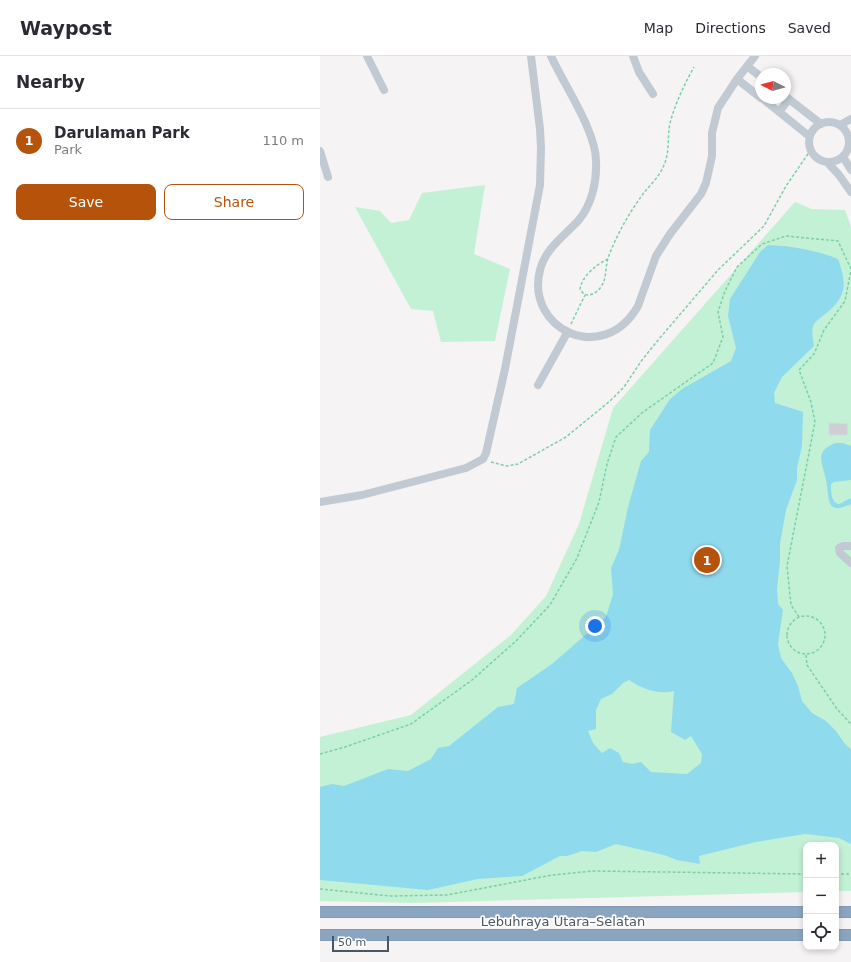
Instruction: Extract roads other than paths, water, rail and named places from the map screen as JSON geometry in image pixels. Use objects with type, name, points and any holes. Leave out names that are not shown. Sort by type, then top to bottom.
[{"type":"highway","name":"Lebuhraya Utara–Selatan","points":[[320,912],[803,912]]},
{"type":"highway","points":[[839,912],[851,912]]},
{"type":"highway","name":"Lebuhraya Utara–Selatan","points":[[320,935],[803,935]]},
{"type":"highway","points":[[839,935],[851,935]]},
{"type":"street","points":[[367,56],[384,90]]},
{"type":"street","points":[[320,502],[362,495],[466,468],[483,459],[486,453],[505,369],[540,184],[540,129],[531,56]]},
{"type":"street","points":[[552,56],[589,132],[594,146],[596,159],[594,183],[590,199],[578,221],[548,252],[540,270],[538,288],[543,306],[554,322],[567,332],[586,338],[598,338],[619,329],[634,314],[656,256],[703,189],[710,167],[712,133],[718,108],[755,56]]},
{"type":"street","points":[[633,56],[639,72],[653,94]]},
{"type":"street","points":[[747,66],[755,73]]},
{"type":"street","points":[[738,79],[755,93]]},
{"type":"street","points":[[791,101],[820,124]]},
{"type":"street","points":[[769,104],[809,136]]},
{"type":"street","points":[[780,112],[784,104]]},
{"type":"street","points":[[840,126],[851,119]]},
{"type":"street","points":[[831,122],[840,126],[846,131],[850,146],[843,157],[836,162],[828,163],[817,160],[810,151],[808,144],[809,136],[820,124],[831,122]]},
{"type":"street","points":[[320,151],[328,177]]},
{"type":"street","points":[[843,157],[851,170]]},
{"type":"street","points":[[828,163],[851,192]]},
{"type":"street","points":[[538,385],[567,332]]},
{"type":"street","points":[[851,546],[843,546],[839,548],[840,553],[851,563]]},
{"type":"water","points":[[768,245],[794,247],[821,253],[838,259],[843,274],[844,287],[839,299],[813,326],[812,332],[814,346],[782,377],[774,393],[775,403],[803,412],[802,446],[797,468],[797,480],[786,510],[780,544],[777,589],[778,604],[783,610],[778,644],[781,658],[792,673],[798,686],[802,701],[812,713],[826,721],[851,749],[851,844],[839,838],[805,834],[756,842],[699,856],[700,864],[677,860],[664,855],[616,844],[596,852],[582,851],[567,856],[560,856],[522,876],[478,879],[428,890],[320,880],[320,787],[332,784],[344,786],[388,769],[408,771],[431,759],[438,748],[449,746],[498,707],[514,704],[517,688],[552,664],[606,617],[613,594],[611,568],[619,550],[628,507],[641,461],[649,452],[650,430],[670,399],[682,389],[731,361],[736,348],[728,316],[730,299],[760,252]],"holes":[[[629,680],[656,692],[674,691],[671,732],[685,740],[691,736],[702,754],[701,763],[687,774],[651,772],[641,762],[632,764],[623,762],[619,753],[610,748],[602,753],[593,743],[588,731],[596,729],[596,710],[601,699],[612,694],[623,683]]]},
{"type":"water","points":[[835,443],[843,443],[851,446],[851,480],[834,482],[831,484],[831,489],[834,502],[839,504],[851,498],[851,504],[836,508],[830,503],[821,458],[824,450],[828,446]]},
{"type":"place","name":"Darulaman Park","points":[[707,560]]}]
